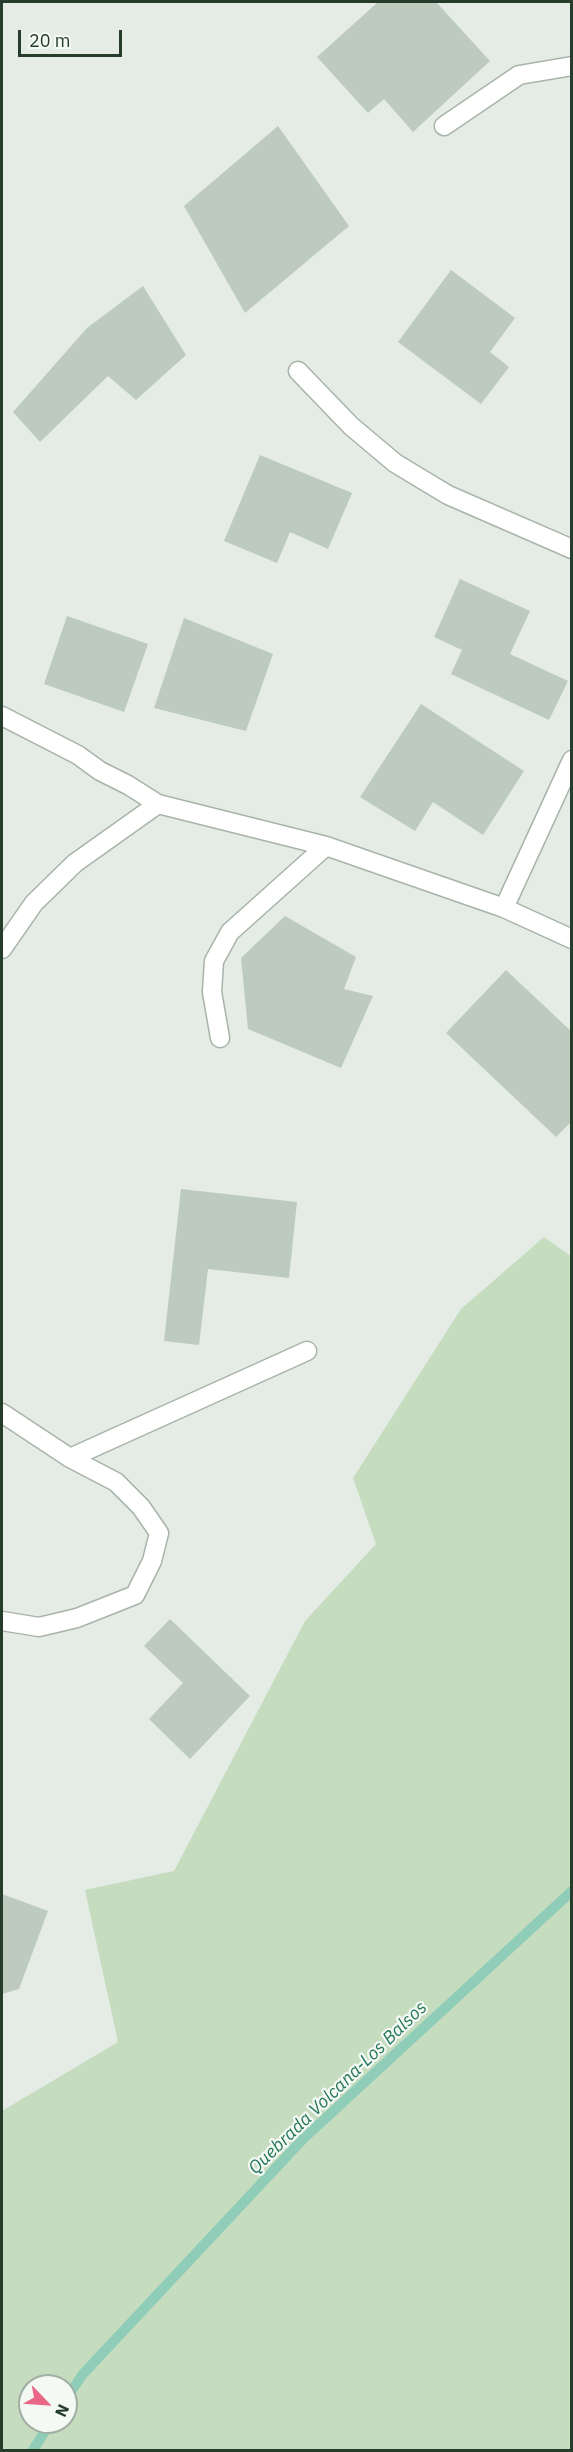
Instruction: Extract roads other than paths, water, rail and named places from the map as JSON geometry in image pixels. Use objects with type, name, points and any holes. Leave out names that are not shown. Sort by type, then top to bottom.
[{"type":"lane","points":[[444,126],[519,75],[572,66]]},
{"type":"lane","points":[[298,371],[351,426],[395,463],[448,495],[572,549]]},
{"type":"lane","points":[[2,716],[78,756],[158,804],[326,846],[504,908],[572,939]]},
{"type":"lane","points":[[504,908],[572,760]]},
{"type":"lane","points":[[2,949],[34,903],[75,863],[158,804]]},
{"type":"lane","points":[[220,1038],[212,992],[214,961],[230,932],[326,846]]},
{"type":"lane","points":[[70,1458],[307,1351]]},
{"type":"lane","points":[[2,1413],[70,1458],[116,1482],[141,1507],[159,1533],[152,1561],[135,1595],[77,1618],[39,1627],[2,1621]]},
{"type":"waterway","name":"Quebrada Volcana-Los Balsos","points":[[78,2381],[303,2139],[572,1891]]},
{"type":"waterway","name":"Quebrada Volcana-Los Balsos","points":[[33,2450],[43,2434]]}]
